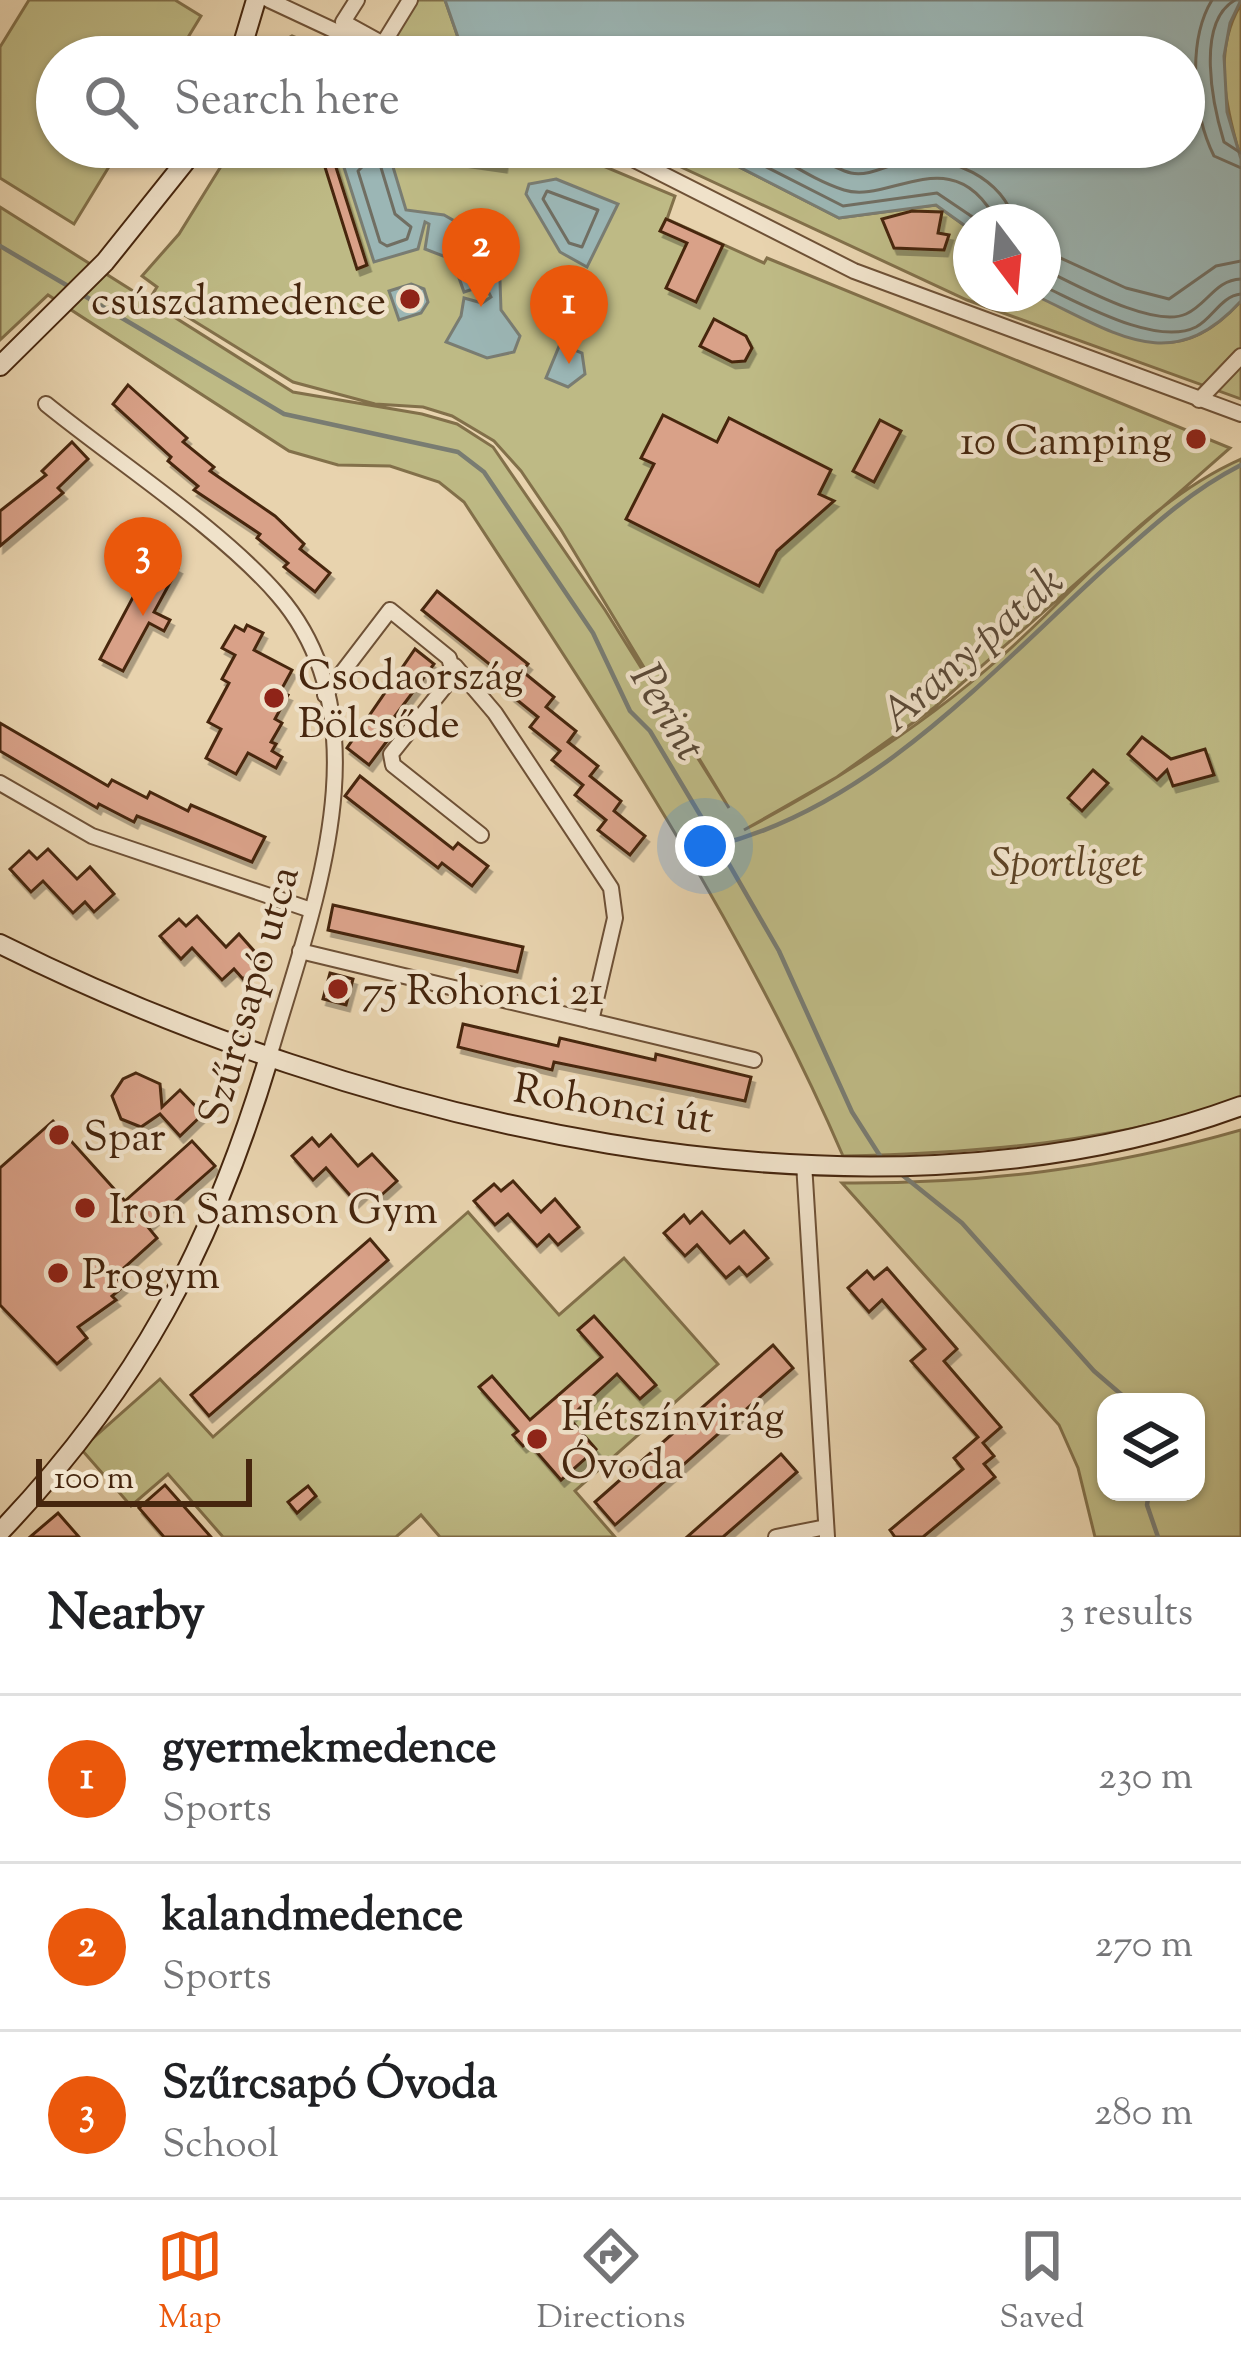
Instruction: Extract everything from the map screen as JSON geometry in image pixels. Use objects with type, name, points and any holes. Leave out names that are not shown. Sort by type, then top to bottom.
[{"type":"main road","points":[[245,36],[256,0]]},
{"type":"main road","points":[[0,366],[105,262],[180,168]]},
{"type":"main road","name":"Rohonci út","points":[[0,944],[269,1058],[557,1134],[656,1150],[804,1163],[942,1165],[1078,1149],[1241,1106]]},
{"type":"main road","name":"Szűrcsapó utca","points":[[0,1532],[103,1414],[170,1310],[234,1170],[269,1058]]},
{"type":"street","points":[[269,0],[346,36]]},
{"type":"street","points":[[357,0],[343,22],[368,36]]},
{"type":"street","points":[[388,36],[410,0]]},
{"type":"street","points":[[650,168],[854,271],[1241,413]]},
{"type":"street","points":[[1199,400],[1241,356]]},
{"type":"street","name":"Szűrcsapó utca","points":[[46,404],[258,574],[306,636],[325,695],[334,787],[311,910],[269,1058]]},
{"type":"street","points":[[325,695],[390,610],[455,666],[494,713],[610,888],[615,918],[591,1021]]},
{"type":"street","points":[[455,666],[454,675],[391,754],[393,764],[481,835]]},
{"type":"street","points":[[0,783],[92,836],[311,910]]},
{"type":"street","points":[[300,950],[754,1060]]},
{"type":"street","points":[[776,1537],[827,1532],[804,1163]]},
{"type":"green space","points":[[29,0],[175,0],[201,16],[189,36],[36,36],[36,168],[108,168],[74,224],[0,178],[0,47]]},
{"type":"green space","points":[[415,0],[445,0],[458,36],[393,36]]},
{"type":"green space","points":[[1241,4],[1241,159],[1227,100],[1224,61]]},
{"type":"green space","name":"Sportliget","points":[[220,168],[608,168],[675,196],[667,219],[764,263],[767,258],[1230,448],[1159,511],[1241,459],[1241,1097],[1149,1125],[1045,1143],[843,1156],[804,1070],[716,903],[618,740],[464,502],[439,482],[390,466],[338,465],[289,451],[48,295],[0,340],[0,207],[293,392],[422,414],[457,424],[493,447],[605,610],[729,808],[561,530],[494,441],[452,416],[423,407],[375,404],[293,382],[152,295],[157,287],[142,276],[179,234]],"holes":[[[1101,562],[1002,656],[910,729],[846,772],[744,830],[837,777],[935,707]]]},
{"type":"green space","points":[[683,168],[741,168],[839,218],[936,205],[953,217],[953,293]]},
{"type":"green space","points":[[1241,301],[1241,399],[1000,312],[1061,312],[1061,307],[1118,332],[1166,342],[1190,338],[1215,325]]},
{"type":"green space","points":[[1241,1130],[1241,1537],[1095,1537],[1078,1468],[1059,1425],[842,1183],[995,1177],[1141,1155]]},
{"type":"green space","points":[[468,1212],[559,1315],[624,1258],[718,1364],[575,1491],[615,1537],[440,1537],[421,1515],[396,1537],[223,1537],[168,1474],[131,1506],[81,1449],[160,1379],[213,1437]]},
{"type":"water","points":[[445,0],[1241,0],[1230,23],[1224,56],[1227,112],[1241,159],[1241,301],[1215,325],[1190,338],[1165,343],[1115,333],[1061,308],[1061,204],[953,204],[953,217],[936,205],[839,218],[741,168],[1205,168],[1205,36],[458,36]]},
{"type":"water","points":[[344,168],[393,168],[406,210],[444,215],[465,227],[443,256],[425,249],[429,224],[425,222],[418,249],[374,262]]},
{"type":"water","points":[[556,179],[618,204],[587,267],[560,252],[526,194],[529,184]]},
{"type":"water","points":[[488,252],[500,281],[501,310],[520,336],[514,352],[487,358],[446,342],[461,316],[464,298],[482,303],[491,297],[485,285],[464,292],[458,275]]},
{"type":"water","name":"csúszdamedence","points":[[411,284],[424,289],[428,302],[421,313],[399,320],[389,291]]},
{"type":"water","points":[[560,344],[582,353],[585,374],[568,387],[546,378]]},
{"type":"building","points":[[325,168],[336,168],[367,265],[357,269]]},
{"type":"building","points":[[912,211],[942,212],[938,233],[949,235],[944,250],[894,248],[882,219]]},
{"type":"building","points":[[666,219],[723,245],[696,302],[666,288],[687,243],[660,231]]},
{"type":"building","points":[[714,319],[746,336],[752,348],[745,361],[732,362],[700,346]]},
{"type":"building","points":[[128,385],[187,438],[183,442],[214,467],[210,471],[275,516],[304,544],[300,549],[330,573],[315,592],[284,567],[288,563],[257,538],[260,534],[194,490],[198,486],[168,461],[171,457],[113,404]]},
{"type":"building","points":[[663,415],[717,442],[729,418],[831,470],[819,494],[834,501],[777,551],[759,586],[626,519],[654,464],[641,458]]},
{"type":"building","points":[[880,420],[901,431],[874,482],[853,471]]},
{"type":"building","points":[[72,442],[88,459],[58,488],[63,493],[0,546],[0,511],[46,475],[42,471]]},
{"type":"building","points":[[155,556],[178,568],[154,612],[170,620],[164,631],[149,623],[123,671],[100,659]]},
{"type":"building","points":[[437,591],[528,664],[522,671],[554,697],[546,707],[576,731],[568,742],[598,766],[590,776],[621,801],[614,811],[645,836],[630,855],[598,830],[606,820],[575,795],[583,785],[552,760],[560,751],[530,727],[538,717],[506,691],[513,683],[422,610]]},
{"type":"building","name":"Csodaország Bölcsőde","points":[[247,625],[263,633],[254,650],[292,670],[280,692],[288,695],[275,719],[282,723],[271,742],[276,744],[272,751],[282,757],[276,768],[248,753],[236,774],[206,758],[221,729],[208,722],[229,683],[222,679],[235,655],[222,648],[235,626],[244,631]]},
{"type":"building","points":[[415,649],[434,664],[386,728],[393,733],[369,765],[347,748]]},
{"type":"building","points":[[0,723],[108,786],[112,780],[188,811],[191,805],[265,837],[252,862],[137,816],[134,822],[99,804],[97,808],[0,751]]},
{"type":"building","points":[[1142,737],[1171,759],[1205,749],[1214,775],[1173,786],[1167,770],[1157,780],[1128,754]]},
{"type":"building","points":[[1093,770],[1108,783],[1082,811],[1068,798]]},
{"type":"building","points":[[360,776],[453,849],[458,843],[488,866],[472,886],[442,863],[438,868],[345,796]]},
{"type":"building","points":[[48,849],[77,879],[90,867],[114,894],[94,912],[85,902],[73,913],[43,881],[31,892],[10,869],[29,851],[37,859]]},
{"type":"building","points":[[333,905],[523,947],[517,972],[328,930]]},
{"type":"building","points":[[197,916],[226,947],[239,934],[263,961],[243,979],[234,969],[222,980],[192,948],[181,959],[160,936],[179,919],[186,926]]},
{"type":"building","name":"75 Rohonci 21","points":[[330,973],[353,979],[346,1005],[323,999]]},
{"type":"building","points":[[463,1024],[558,1046],[560,1038],[655,1060],[656,1054],[751,1077],[745,1101],[554,1062],[552,1070],[458,1047]]},
{"type":"building","points":[[136,1073],[160,1084],[162,1107],[180,1090],[203,1114],[180,1136],[160,1114],[141,1127],[121,1119],[112,1096],[123,1079]]},
{"type":"building","points":[[53,1121],[125,1201],[192,1141],[215,1166],[147,1226],[157,1238],[115,1276],[124,1286],[112,1296],[116,1300],[78,1327],[87,1338],[57,1364],[0,1305],[0,1168]]},
{"type":"building","points":[[331,1135],[358,1166],[372,1154],[397,1181],[376,1200],[367,1190],[355,1201],[326,1168],[313,1180],[292,1156],[312,1138],[319,1146]]},
{"type":"building","points":[[513,1181],[541,1212],[555,1199],[579,1227],[558,1245],[549,1235],[537,1246],[508,1214],[495,1225],[474,1201],[494,1184],[501,1191]]},
{"type":"building","points":[[702,1212],[730,1243],[744,1231],[768,1258],[747,1276],[739,1267],[726,1278],[697,1245],[685,1256],[664,1233],[684,1215],[690,1223]]},
{"type":"building","points":[[370,1239],[388,1260],[209,1416],[191,1395]]},
{"type":"building","points":[[887,1268],[957,1349],[944,1361],[1001,1427],[983,1443],[994,1456],[984,1464],[995,1477],[923,1537],[895,1537],[890,1530],[963,1469],[954,1458],[978,1437],[911,1361],[925,1349],[882,1300],[869,1312],[848,1288],[867,1271],[874,1279]]},
{"type":"building","points":[[594,1316],[656,1385],[640,1399],[617,1374],[569,1418],[596,1449],[561,1480],[528,1442],[523,1446],[513,1435],[518,1431],[479,1387],[492,1376],[530,1420],[602,1357],[578,1330]]},
{"type":"building","points":[[773,1345],[793,1368],[615,1525],[595,1502]]},
{"type":"building","points":[[781,1454],[797,1472],[723,1537],[687,1537]]},
{"type":"building","points":[[165,1485],[211,1537],[164,1537],[139,1508]]},
{"type":"building","points":[[308,1486],[316,1496],[297,1513],[288,1502]]},
{"type":"building","points":[[58,1513],[79,1537],[30,1537]]},
{"type":"waterway","name":"Perint","points":[[0,246],[68,286]]},
{"type":"waterway","name":"Perint","points":[[83,295],[284,414],[458,452],[484,472],[593,633],[630,711],[650,731],[718,845],[779,951],[852,1112],[882,1159]]},
{"type":"waterway","name":"Arany-patak","points":[[718,845],[774,826],[878,768],[972,692],[1152,527],[1203,487],[1241,465]]},
{"type":"waterway","name":"Perint","points":[[896,1170],[962,1223],[1094,1371],[1120,1393]]},
{"type":"waterway","name":"Perint","points":[[1148,1501],[1158,1537]]},
{"type":"place","name":"csúszdamedence","points":[[410,299]]},
{"type":"place","name":"kalandmedence","points":[[481,307]]},
{"type":"place","name":"gyermekmedence","points":[[569,364]]},
{"type":"place","name":"10 Camping","points":[[1196,439]]},
{"type":"place","name":"Szűrcsapó Óvoda","points":[[143,616]]},
{"type":"place","name":"Csodaország Bölcsőde","points":[[274,698]]},
{"type":"place","name":"75 Rohonci 21","points":[[338,989]]},
{"type":"place","name":"Spar","points":[[59,1135]]},
{"type":"place","name":"Iron Samson Gym","points":[[85,1208]]},
{"type":"place","name":"Progym","points":[[58,1273]]},
{"type":"place","name":"Hétszínvirág Óvoda","points":[[537,1439]]}]
